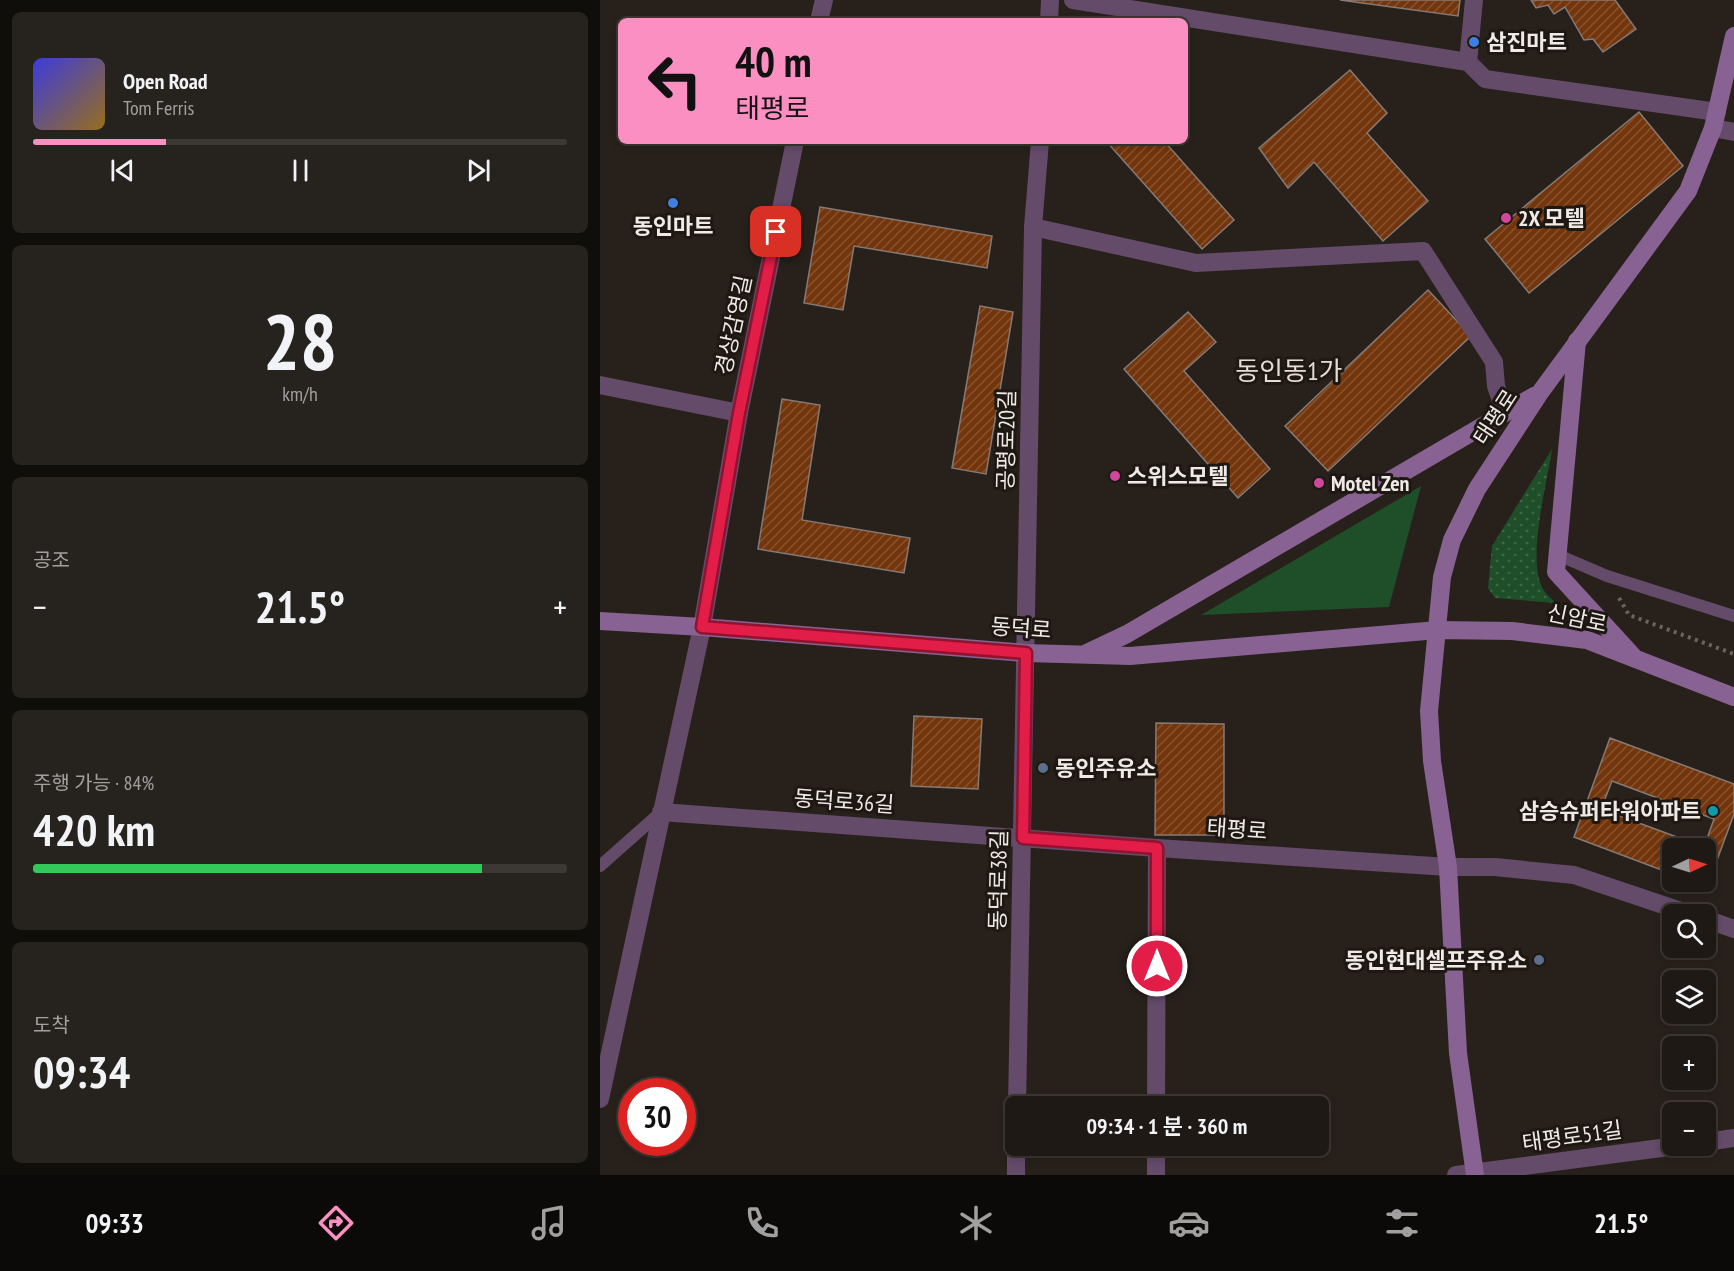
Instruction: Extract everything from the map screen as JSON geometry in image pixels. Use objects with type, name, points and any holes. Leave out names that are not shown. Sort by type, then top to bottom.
[{"type":"main road","name":"태평로","points":[[1475,1174],[1458,1053],[1448,867],[1432,761],[1429,711],[1442,577],[1452,540],[1477,489],[1539,394],[1688,191],[1715,120],[1734,36]]},
{"type":"main road","points":[[1577,341],[1556,572],[1636,659]]},
{"type":"main road","points":[[1082,655],[1137,628],[1539,394]]},
{"type":"main road","name":"동덕로","points":[[600,621],[1026,653],[1130,656],[1438,630]]},
{"type":"main road","name":"신암로","points":[[1438,630],[1512,631],[1587,640],[1734,697]]},
{"type":"street","points":[[820,18],[824,0]]},
{"type":"street","points":[[1049,18],[1050,0]]},
{"type":"street","points":[[1072,0],[1187,18]]},
{"type":"street","points":[[1468,62],[1474,0]]},
{"type":"street","points":[[1188,18],[1468,62],[1485,79],[1715,120],[1734,132]]},
{"type":"street","name":"경상감영길","points":[[702,627],[739,413],[794,144]]},
{"type":"street","name":"공평로20길","points":[[1026,653],[1033,227],[1040,144]]},
{"type":"street","points":[[1033,227],[1196,263],[1423,251],[1494,362],[1496,386],[1505,413]]},
{"type":"street","points":[[600,385],[739,413]]},
{"type":"street","points":[[600,1099],[702,627]]},
{"type":"street","name":"동덕로38길","points":[[1017,1096],[1026,653]]},
{"type":"street","name":"동덕로36길","points":[[661,812],[1023,838]]},
{"type":"street","name":"태평로","points":[[1023,838],[1448,867],[1495,867],[1574,875],[1662,904]]},
{"type":"street","points":[[1156,1096],[1157,848]]},
{"type":"street","points":[[1716,923],[1734,929]]},
{"type":"street","points":[[1716,1141],[1734,1138]]},
{"type":"street","name":"태평로51길","points":[[1456,1175],[1662,1148]]},
{"type":"street","points":[[1016,1156],[1016,1175]]},
{"type":"street","points":[[1156,1156],[1156,1175]]},
{"type":"lane","points":[[1558,555],[1607,576],[1734,616]]},
{"type":"lane","points":[[600,866],[661,812]]},
{"type":"path","points":[[1607,576],[1629,615],[1734,654]]},
{"type":"green space","points":[[1552,449],[1537,537],[1537,555],[1541,585],[1545,593],[1556,603],[1495,598],[1488,588],[1492,546]]},
{"type":"green space","points":[[1421,486],[1389,607],[1201,615]]},
{"type":"building","points":[[1340,0],[1460,0],[1458,16]]},
{"type":"building","points":[[1531,0],[1615,0],[1636,29],[1603,52],[1593,39],[1584,40],[1565,7],[1554,14],[1548,5],[1536,8]]},
{"type":"building","points":[[1350,70],[1387,113],[1367,133],[1428,201],[1383,241],[1314,162],[1288,188],[1259,148]]},
{"type":"building","points":[[1639,112],[1683,166],[1529,293],[1485,239]]},
{"type":"building","points":[[1109,144],[1167,144],[1234,220],[1202,249]]},
{"type":"building","points":[[820,207],[992,236],[987,268],[854,246],[843,310],[804,303]]},
{"type":"building","points":[[1428,290],[1471,336],[1328,471],[1285,426]]},
{"type":"building","points":[[980,306],[1013,312],[986,474],[952,468]]},
{"type":"building","points":[[1188,312],[1216,342],[1184,371],[1270,469],[1238,498],[1124,369]]},
{"type":"building","points":[[782,399],[820,405],[802,520],[910,538],[904,573],[758,549]]},
{"type":"building","points":[[914,716],[982,719],[978,789],[911,786]]},
{"type":"building","points":[[1156,723],[1224,724],[1224,835],[1155,835]]},
{"type":"building","name":"삼승슈퍼타워아파트","points":[[1610,738],[1734,784],[1734,814],[1716,863],[1716,838],[1707,838],[1714,819],[1612,781],[1601,809],[1680,838],[1662,838],[1662,870],[1574,837]]},
{"type":"place","name":"삼진마트","points":[[1474,42]]},
{"type":"place","name":"동인마트","points":[[673,203]]},
{"type":"place","name":"2X 모텔","points":[[1506,218]]},
{"type":"place","name":"스위스모텔","points":[[1115,476]]},
{"type":"place","name":"Motel Zen","points":[[1319,483]]},
{"type":"place","name":"동인주유소","points":[[1043,768]]},
{"type":"place","name":"삼승슈퍼타워아파트","points":[[1713,811]]},
{"type":"place","name":"동인현대셀프주유소","points":[[1539,960]]},
{"type":"district","name":"동인동1가","points":[[1289,371]]},
{"type":"route","points":[[776,232],[739,413],[702,627],[1026,653],[1023,838],[1157,848],[1157,966]]}]
